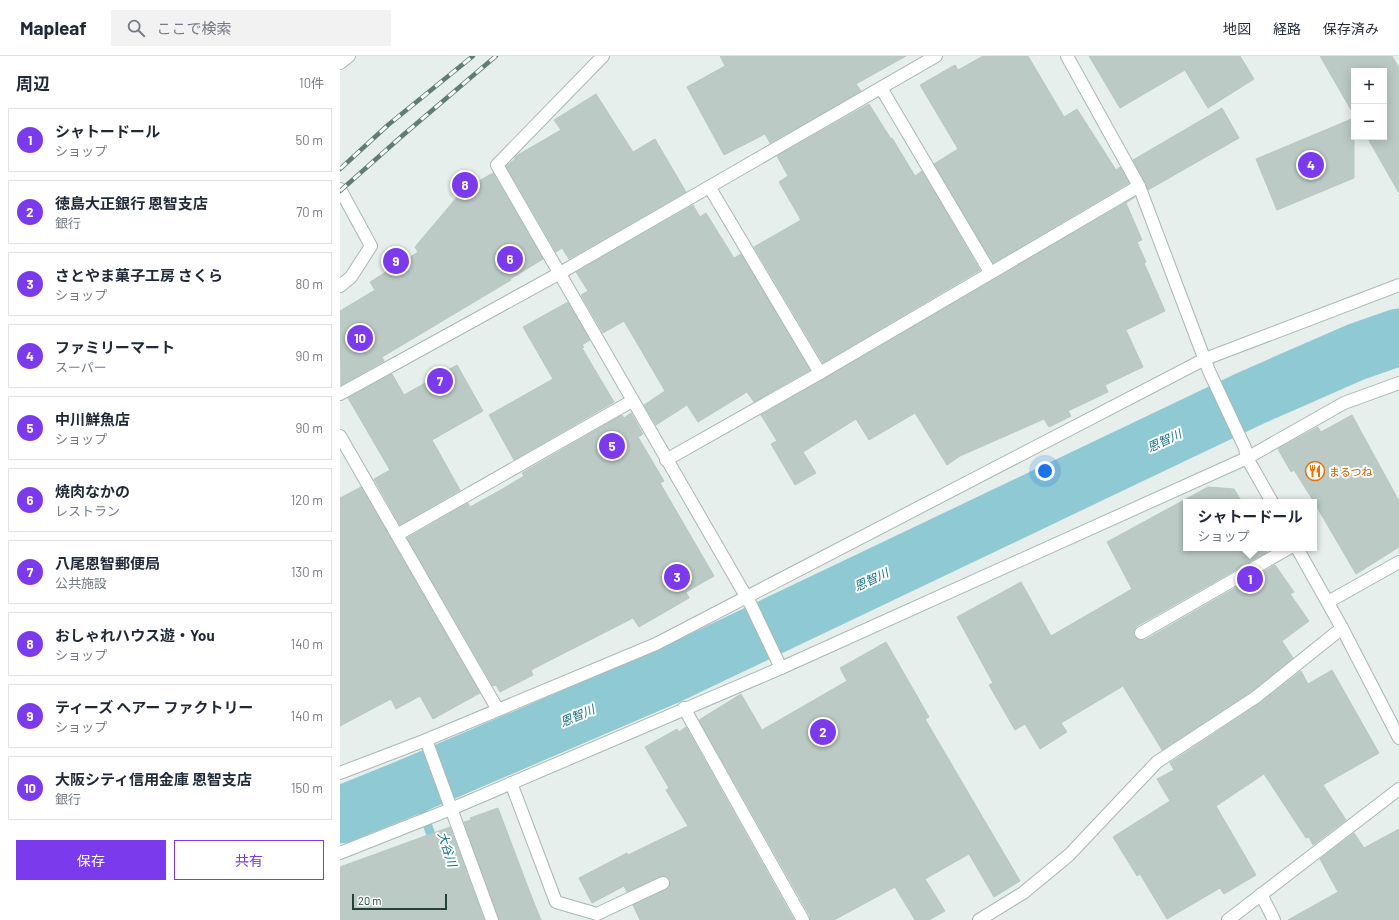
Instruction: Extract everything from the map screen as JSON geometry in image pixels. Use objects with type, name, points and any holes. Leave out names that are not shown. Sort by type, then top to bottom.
[{"type":"street","points":[[340,63],[349,56]]},
{"type":"street","points":[[603,56],[497,165],[748,602],[781,668]]},
{"type":"street","points":[[340,394],[560,273],[710,188],[936,56]]},
{"type":"street","points":[[1068,56],[1139,186],[1207,365],[1246,453],[1270,499]]},
{"type":"street","points":[[881,88],[990,272]]},
{"type":"street","points":[[666,460],[820,373],[1139,186]]},
{"type":"street","points":[[710,188],[820,373]]},
{"type":"street","points":[[340,189],[371,246],[351,277],[340,286]]},
{"type":"street","points":[[340,773],[428,743],[498,710],[656,644],[748,602],[1207,365],[1399,285]]},
{"type":"street","points":[[340,853],[451,809],[684,708],[781,668],[1246,453],[1344,403],[1399,383]]},
{"type":"street","points":[[397,535],[632,401]]},
{"type":"street","points":[[340,436],[498,710]]},
{"type":"street","points":[[1141,633],[1284,551]]},
{"type":"street","points":[[1299,551],[1342,628],[1399,738]]},
{"type":"street","points":[[1328,602],[1399,562]]},
{"type":"street","points":[[979,920],[1023,894],[1069,855],[1157,762],[1256,697],[1342,628]]},
{"type":"street","points":[[684,708],[803,920]]},
{"type":"street","points":[[428,743],[492,920]]},
{"type":"street","points":[[511,783],[556,902],[597,914],[663,883]]},
{"type":"street","points":[[1228,920],[1399,789]]},
{"type":"street","points":[[1261,894],[1274,920]]},
{"type":"building","points":[[720,56],[906,56],[856,84],[861,91],[770,143],[765,134],[724,155],[687,87],[725,66]]},
{"type":"building","points":[[983,56],[1028,56],[1064,117],[1077,109],[1116,170],[1120,167],[1129,183],[993,263],[934,164],[958,149],[920,85],[955,65],[958,70]]},
{"type":"building","points":[[1089,56],[1240,56],[1254,79],[1208,108],[1185,70],[1120,108]]},
{"type":"building","points":[[1320,56],[1392,56],[1399,68],[1399,193],[1369,140],[1387,140],[1387,68],[1351,68],[1351,110]]},
{"type":"building","points":[[596,94],[633,152],[655,139],[686,192],[569,259],[562,248],[556,252],[506,166],[514,160],[516,156],[561,130],[554,120]]},
{"type":"building","points":[[869,104],[915,176],[922,171],[980,270],[823,363],[754,247],[801,220],[779,182],[788,176],[777,156]]},
{"type":"building","points":[[1222,108],[1239,138],[1148,190],[1133,160]]},
{"type":"building","points":[[1351,119],[1351,140],[1354,140],[1354,178],[1277,210],[1256,159]]},
{"type":"building","points":[[493,173],[543,259],[510,279],[511,280],[382,357],[384,361],[341,385],[340,311],[375,290],[370,282],[418,252],[415,247],[463,190]]},
{"type":"building","points":[[1135,197],[1126,203],[1142,240],[1137,242],[1146,262],[1144,263],[1165,311],[1126,330],[1143,367],[1105,385],[1108,392],[1068,411],[1071,416],[1049,427],[1044,419],[960,456],[947,465],[915,413],[869,440],[856,419],[803,452],[816,473],[795,485],[771,444],[777,441],[761,415]]},
{"type":"building","points":[[693,205],[700,217],[706,213],[734,258],[741,254],[810,370],[754,402],[747,392],[698,422],[687,405],[656,425],[644,405],[665,391],[624,321],[603,333],[581,295],[588,291],[576,272]]},
{"type":"building","points":[[568,302],[590,340],[582,345],[584,347],[582,348],[614,402],[514,460],[489,415],[553,379],[523,327]]},
{"type":"building","points":[[457,365],[483,411],[432,440],[460,490],[400,525],[374,479],[390,470],[348,398],[392,374],[404,395]]},
{"type":"building","points":[[631,413],[643,434],[638,437],[664,481],[660,483],[714,576],[686,592],[689,598],[639,627],[633,618],[531,670],[533,675],[500,692],[496,685],[493,686],[407,538],[468,503],[470,507],[499,491],[524,476],[522,473],[622,415],[624,418]]},
{"type":"building","points":[[1352,415],[1399,501],[1399,547],[1356,574],[1317,507],[1317,499],[1312,499],[1294,470],[1291,472],[1278,449],[1318,427],[1321,432]]},
{"type":"building","points":[[361,487],[480,693],[433,719],[420,696],[396,709],[391,699],[340,726],[340,498]]},
{"type":"building","points":[[1208,487],[1234,489],[1240,499],[1186,499]]},
{"type":"building","points":[[1183,501],[1183,551],[1266,551],[1267,552],[1137,626],[1134,630],[1134,636],[1138,640],[1145,640],[1275,565],[1294,592],[1290,594],[1309,621],[1282,641],[1293,658],[1252,691],[1162,750],[1123,686],[1061,723],[1067,732],[1040,749],[1025,724],[1015,730],[989,685],[993,683],[957,617],[1021,582],[1051,636],[1132,589],[1107,542]]},
{"type":"building","points":[[886,642],[929,717],[925,719],[1020,881],[994,897],[969,854],[925,879],[945,911],[929,920],[915,920],[895,887],[834,920],[810,920],[810,916],[699,720],[741,694],[762,730],[847,681],[840,668]]},
{"type":"building","points":[[1332,670],[1379,753],[1323,785],[1346,820],[1313,845],[1309,837],[1306,838],[1264,774],[1216,806],[1256,875],[1224,894],[1220,888],[1167,919],[1140,874],[1137,876],[1113,837],[1170,801],[1157,779],[1174,770],[1170,763],[1260,703],[1301,671],[1308,684]]},
{"type":"building","points":[[686,727],[794,920],[640,920],[633,905],[669,888],[670,880],[663,876],[627,892],[624,886],[592,903],[579,878],[627,853],[628,855],[688,826],[666,790],[669,788],[645,747],[677,729],[679,732]]},
{"type":"building","points":[[498,808],[541,920],[499,920],[464,822],[471,820],[470,818]]},
{"type":"building","points":[[450,827],[484,920],[340,920],[340,867]]},
{"type":"building","points":[[1399,829],[1399,920],[1288,920],[1338,892],[1320,859],[1354,833],[1364,848]]},
{"type":"waterway","name":"恩智川","points":[[340,815],[414,785],[668,676],[1251,398],[1356,352],[1399,337]]},
{"type":"waterway","name":"大谷川","points":[[414,785],[434,844]]},
{"type":"railway","points":[[340,169],[388,125],[473,56]]},
{"type":"railway","points":[[340,191],[496,56]]},
{"type":"place","name":"ファミリーマート","points":[[1311,165]]},
{"type":"place","name":"おしゃれハウス遊・You","points":[[465,185]]},
{"type":"place","name":"焼肉なかの","points":[[510,259]]},
{"type":"place","name":"ティーズ ヘアー ファクトリー","points":[[396,261]]},
{"type":"place","name":"大阪シティ信用金庫 恩智支店","points":[[360,338]]},
{"type":"place","name":"八尾恩智郵便局","points":[[440,381]]},
{"type":"place","name":"中川鮮魚店","points":[[612,446]]},
{"type":"place","name":"まるつね","points":[[1315,471]]},
{"type":"place","name":"さとやま菓子工房 さくら","points":[[677,577]]},
{"type":"place","name":"シャトードール","points":[[1250,579]]},
{"type":"place","name":"徳島大正銀行 恩智支店","points":[[823,732]]}]
